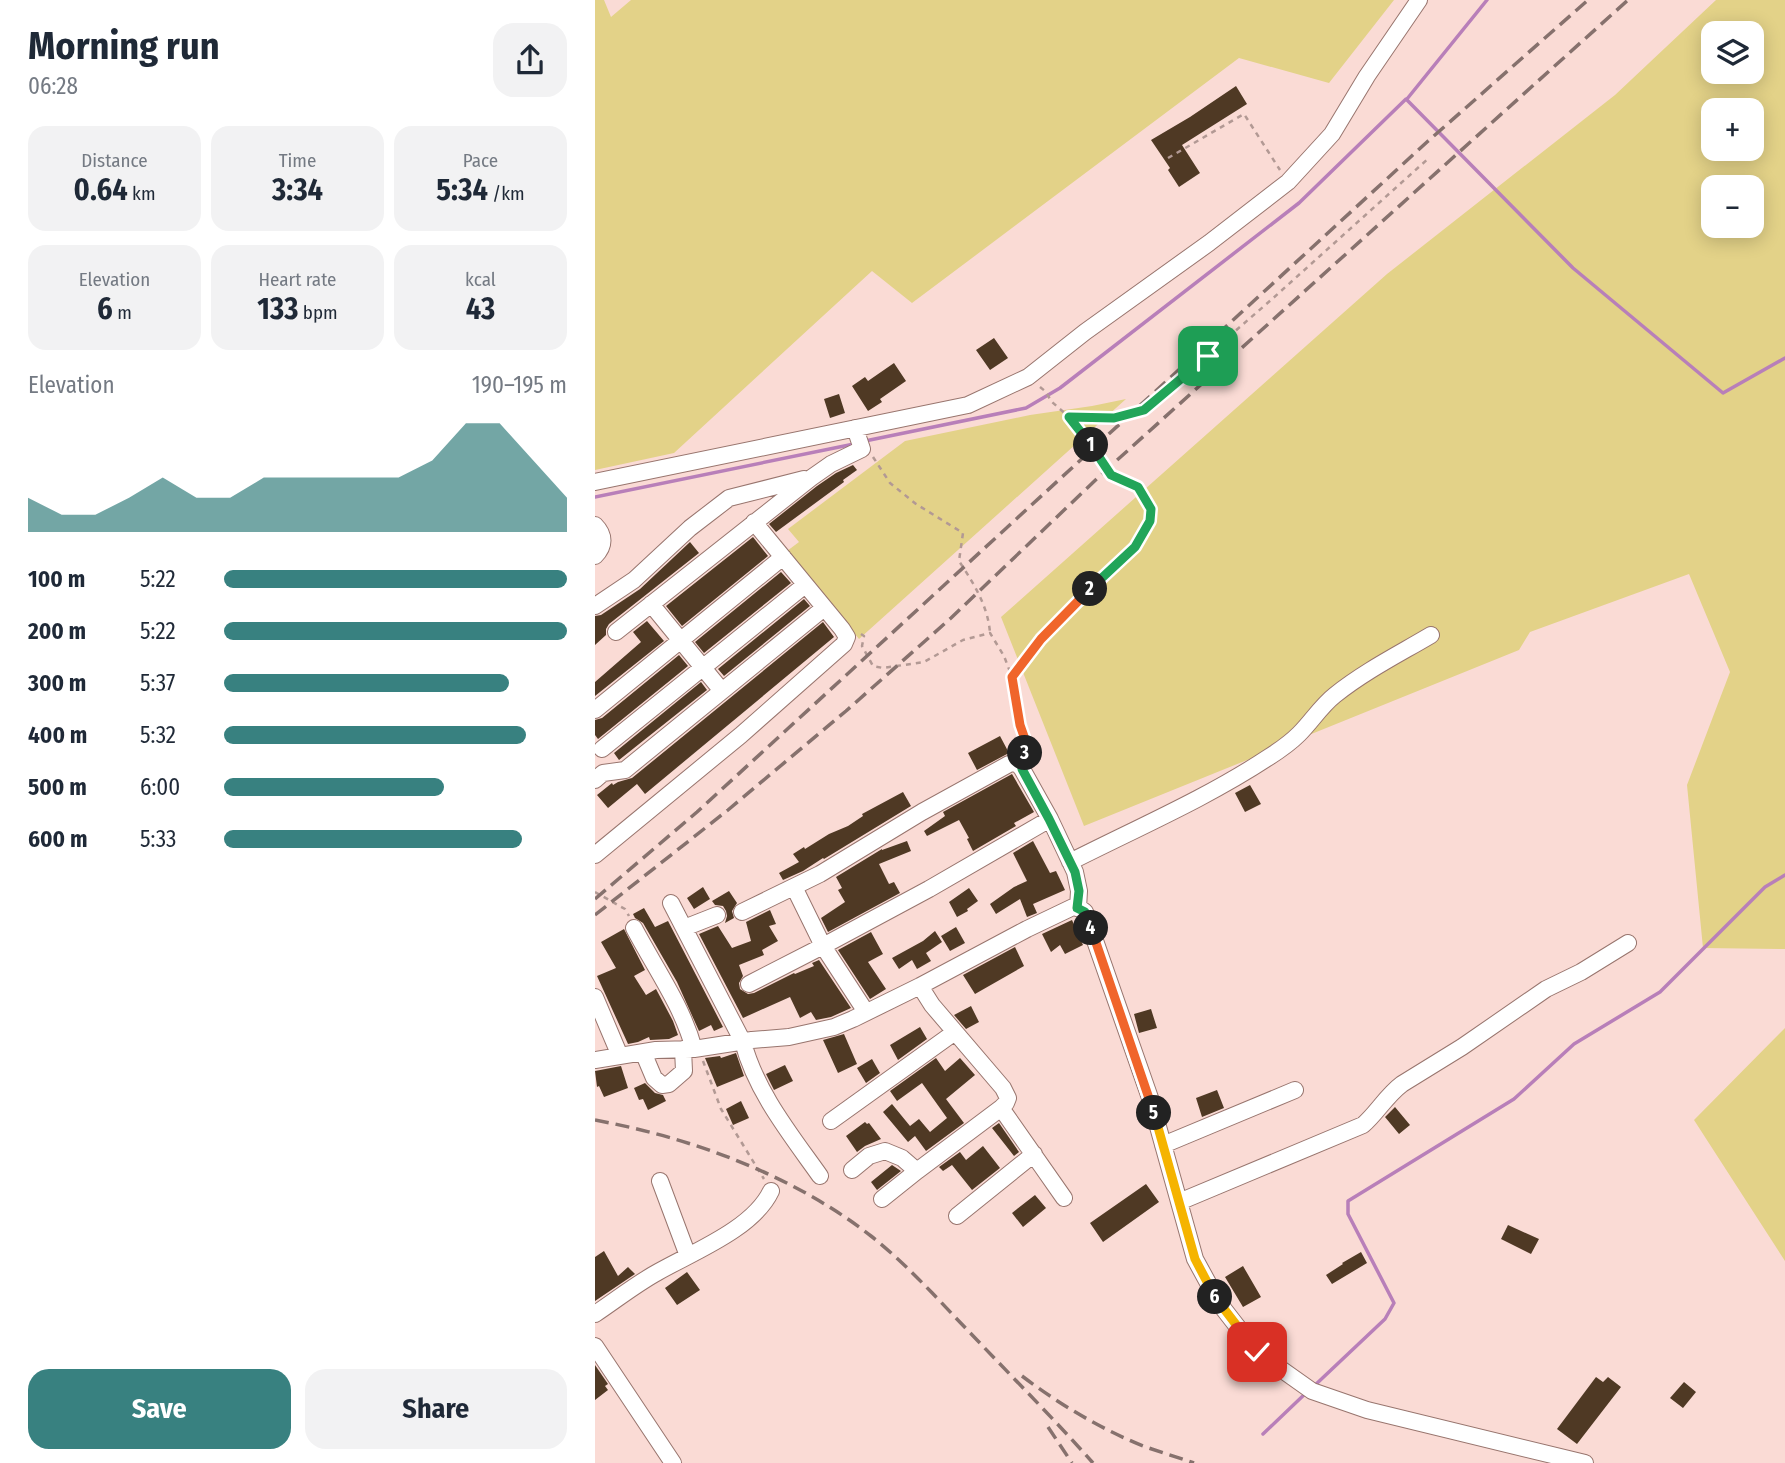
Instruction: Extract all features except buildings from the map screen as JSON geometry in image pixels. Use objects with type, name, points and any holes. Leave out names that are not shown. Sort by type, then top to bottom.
[{"type":"street","points":[[595,482],[968,405],[1028,377],[1084,332],[1209,243],[1288,182],[1332,134],[1367,76],[1419,0]]},
{"type":"street","points":[[616,632],[811,478],[861,447],[855,428]]},
{"type":"street","points":[[595,606],[634,580],[690,528],[729,498],[811,478]]},
{"type":"street","points":[[595,855],[741,735],[844,644],[847,637],[754,522]]},
{"type":"street","points":[[595,525],[603,537],[602,547],[595,556]]},
{"type":"street","points":[[595,710],[783,557]]},
{"type":"street","points":[[611,772],[599,744],[703,668],[805,585]]},
{"type":"street","points":[[652,604],[722,691]]},
{"type":"street","points":[[595,780],[603,773],[625,770],[824,608]]},
{"type":"street","points":[[1070,862],[1213,790],[1267,758],[1294,738],[1321,707],[1361,676],[1431,635]]},
{"type":"street","points":[[742,912],[820,874],[922,812],[1014,763],[1019,764],[1022,769],[1075,872],[1079,891],[1077,908]]},
{"type":"street","points":[[749,984],[929,889],[1049,819]]},
{"type":"street","points":[[794,887],[824,946],[866,1012]]},
{"type":"street","points":[[671,903],[743,1041],[752,1067],[772,1106],[820,1176]]},
{"type":"street","points":[[595,1060],[643,1052],[789,1037],[834,1027],[920,986],[1027,929],[1073,907],[1077,908],[1085,912],[1150,1098],[1195,1259],[1219,1303],[1257,1352],[1308,1388],[1367,1410],[1585,1463]]},
{"type":"street","points":[[684,928],[717,915]]},
{"type":"street","points":[[634,928],[675,999],[689,1032],[692,1049],[684,1071],[669,1084],[662,1085],[654,1078],[643,1052]]},
{"type":"street","points":[[1179,1202],[1363,1125],[1402,1084],[1462,1048],[1546,989],[1581,972],[1628,943]]},
{"type":"street","points":[[882,1199],[1001,1108],[1008,1098],[932,1005],[920,986]]},
{"type":"street","points":[[595,997],[620,1056]]},
{"type":"street","points":[[831,1121],[955,1032]]},
{"type":"street","points":[[1163,1145],[1295,1090]]},
{"type":"street","points":[[1001,1108],[1065,1198]]},
{"type":"street","points":[[852,1170],[869,1156],[885,1151],[902,1158],[917,1171]]},
{"type":"street","points":[[957,1216],[1034,1154]]},
{"type":"street","points":[[660,1181],[688,1256]]},
{"type":"street","points":[[595,1314],[656,1273],[716,1241],[755,1213],[771,1191]]},
{"type":"street","points":[[595,1346],[673,1463]]},
{"type":"path","points":[[1168,158],[1244,114],[1288,182]]},
{"type":"path","points":[[1069,417],[1114,418],[1144,410],[1430,157]]},
{"type":"path","points":[[1012,677],[1041,639],[1135,547],[1150,521],[1151,509],[1138,487],[1111,475],[1100,456],[1045,391]]},
{"type":"path","points":[[861,447],[872,455],[890,483],[916,504],[963,533],[960,561],[972,579],[985,608],[990,633],[1004,656],[1012,677],[1020,725],[1027,745],[1022,769]]},
{"type":"path","points":[[844,633],[859,633],[864,636],[862,646],[873,666],[883,668],[924,662],[963,640],[990,633]]},
{"type":"path","points":[[595,892],[625,909],[634,928]]},
{"type":"path","points":[[692,1049],[721,1109],[771,1191]]},
{"type":"shaded area","points":[[595,0],[604,0],[611,17],[631,0],[1394,0],[1329,83],[1239,58],[912,303],[872,271],[674,453],[595,470]]},
{"type":"shaded area","points":[[1716,0],[1785,0],[1785,949],[1703,948],[1687,785],[1730,672],[1689,574],[1530,632],[1519,650],[1084,826],[1001,617],[1387,274],[1615,95]]},
{"type":"shaded area","points":[[1126,399],[859,639],[787,551],[799,542],[788,529],[905,441],[1030,415]]},
{"type":"shaded area","points":[[1785,1028],[1785,1261],[1694,1120]]},
{"type":"waterway","points":[[1407,99],[1487,0]]},
{"type":"waterway","points":[[865,441],[1026,408],[1060,388],[1299,203],[1406,99],[1573,268],[1723,393],[1785,358]]},
{"type":"waterway","points":[[595,497],[854,444]]},
{"type":"waterway","points":[[1313,1387],[1385,1319],[1394,1303],[1348,1214],[1348,1201],[1514,1099],[1574,1044],[1660,992],[1765,887],[1785,875]]},
{"type":"waterway","points":[[1263,1434],[1307,1392]]},
{"type":"railway","points":[[595,899],[697,812],[1427,142],[1588,0]]},
{"type":"railway","points":[[595,915],[728,810],[951,618],[1105,471],[1628,0]]},
{"type":"railway","points":[[595,1120],[668,1137],[740,1162],[775,1177],[841,1214],[871,1236],[912,1273],[1093,1463]]},
{"type":"railway","points":[[1022,1376],[1095,1423],[1143,1446],[1194,1463]]},
{"type":"railway","points":[[1048,1427],[1072,1463]]},
{"type":"route","points":[[1208,356],[1144,410],[1114,418],[1069,417],[1100,456],[1111,475],[1138,487],[1151,509],[1150,521],[1135,547],[1041,639],[1012,677],[1020,725],[1027,745],[1022,769],[1075,872],[1079,891],[1077,908],[1085,912],[1150,1098],[1195,1259],[1219,1303],[1257,1352]]}]
